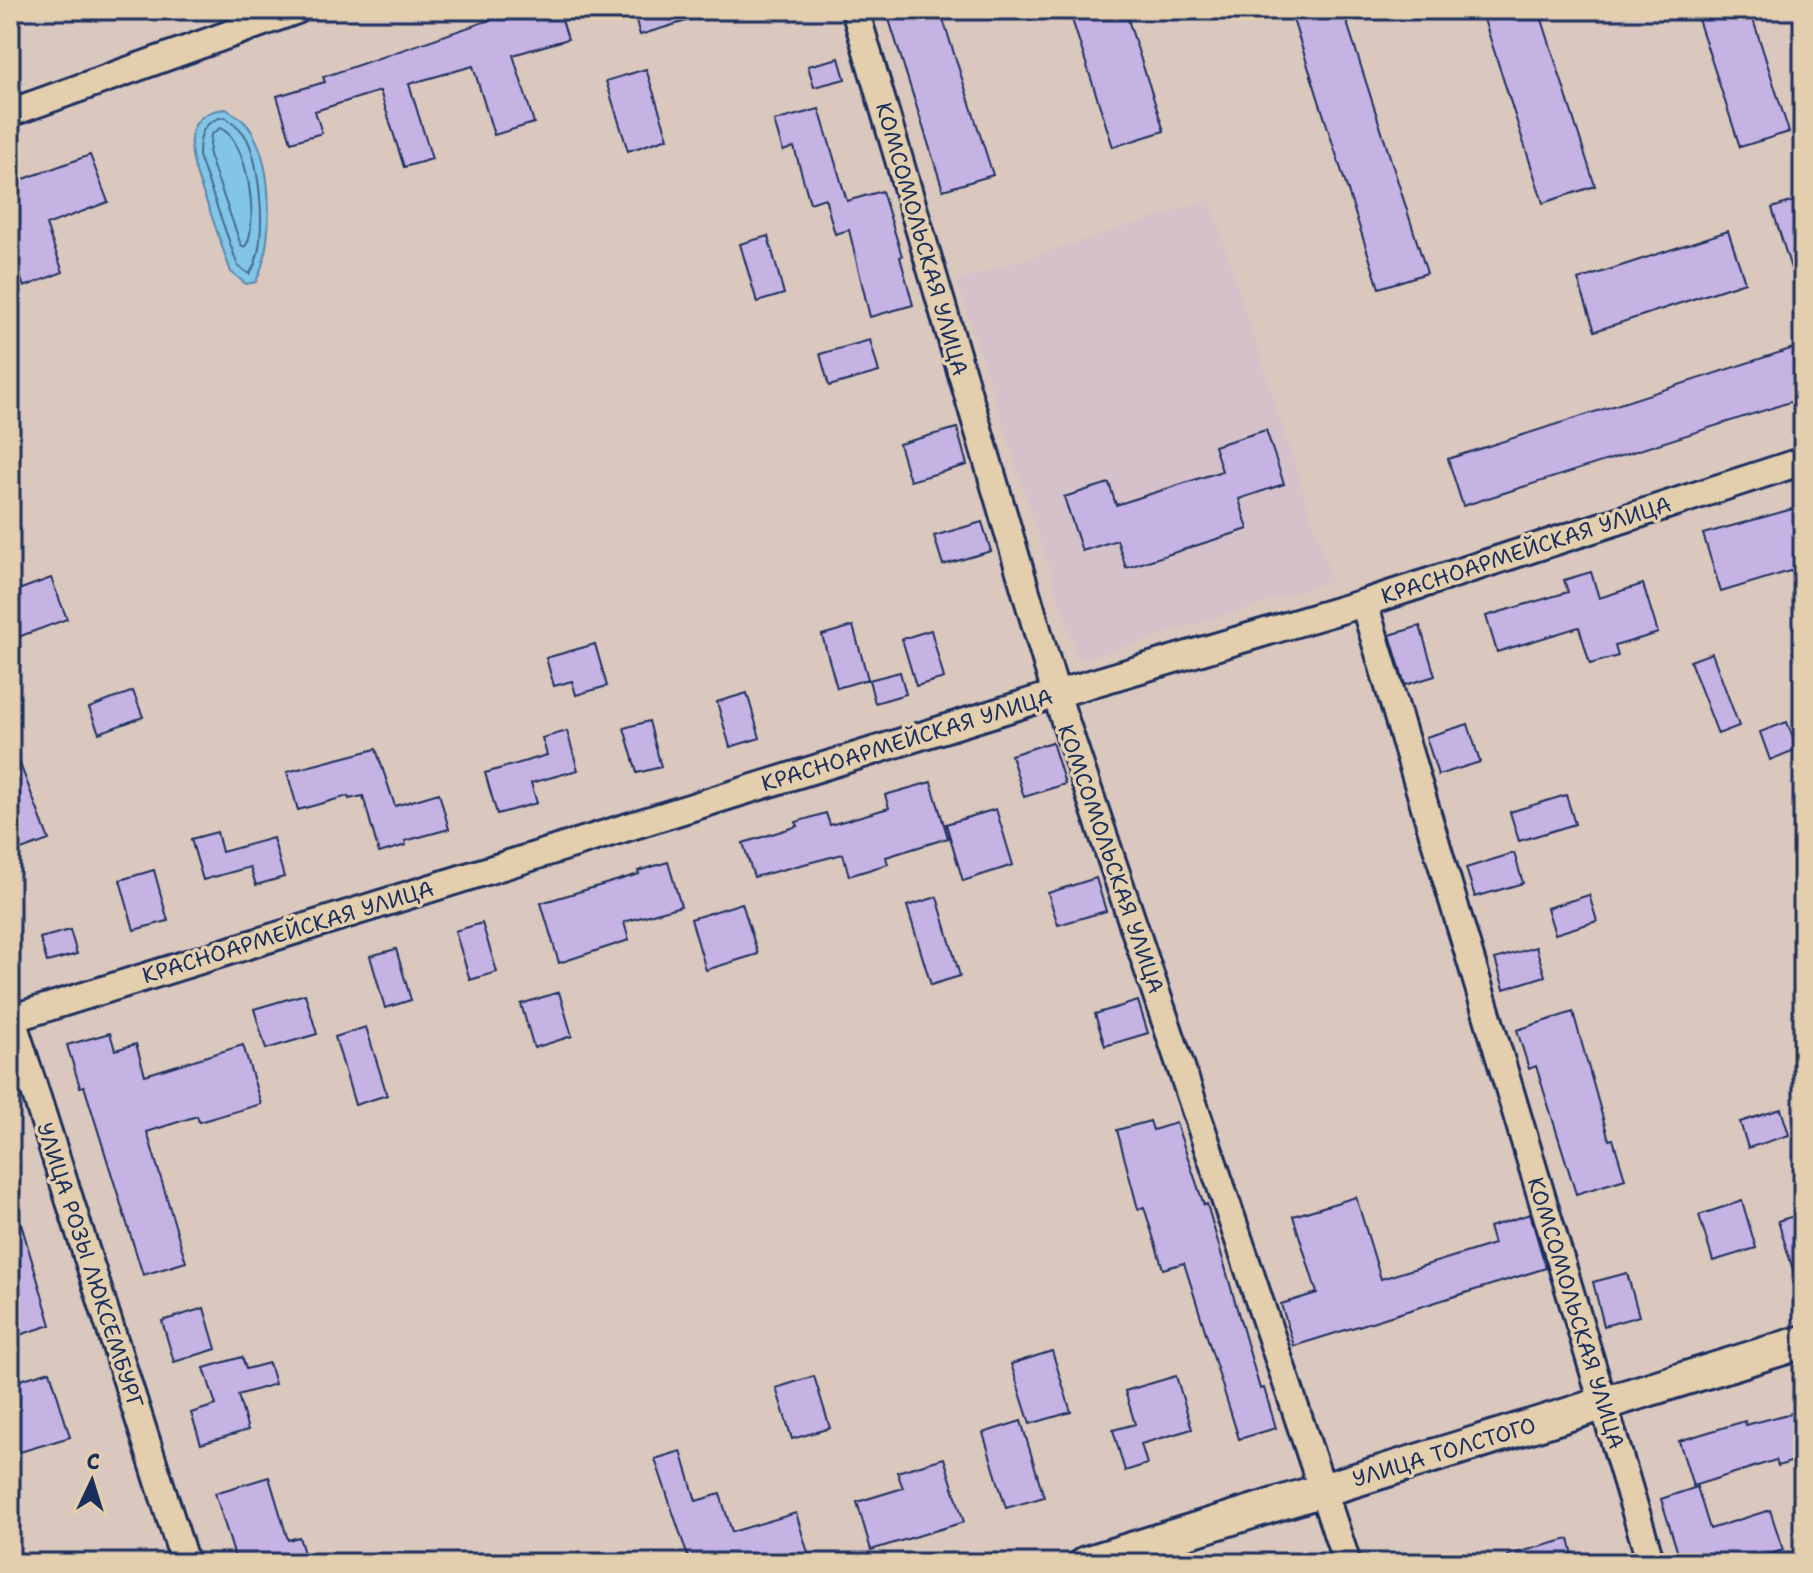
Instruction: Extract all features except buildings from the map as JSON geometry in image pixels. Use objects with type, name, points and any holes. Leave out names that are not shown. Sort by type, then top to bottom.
[{"type":"street","points":[[10,113],[297,10]]},
{"type":"street","name":"КОМСОМОЛЬСКАЯ УЛИЦА","points":[[855,10],[1056,694],[1347,1563]]},
{"type":"street","name":"КРАСНОАРМЕЙСКАЯ УЛИЦА","points":[[11,1017],[1056,694],[1364,603],[1803,461]]},
{"type":"street","name":"КОМСОМОЛЬСКАЯ УЛИЦА","points":[[1364,603],[1651,1563]]},
{"type":"street","name":"УЛИЦА РОЗЫ ЛЮКСЕМБУРГ","points":[[11,1017],[185,1563]]},
{"type":"street","name":"УЛИЦА ТОЛСТОГО","points":[[1086,1563],[1803,1342]]},
{"type":"shaded area","points":[[1210,200],[1332,581],[1079,661],[957,281]]},
{"type":"water","points":[[226,109],[242,120],[253,134],[260,149],[268,187],[268,229],[262,267],[256,282],[246,284],[231,272],[198,178],[191,147],[197,121],[208,113]]}]
